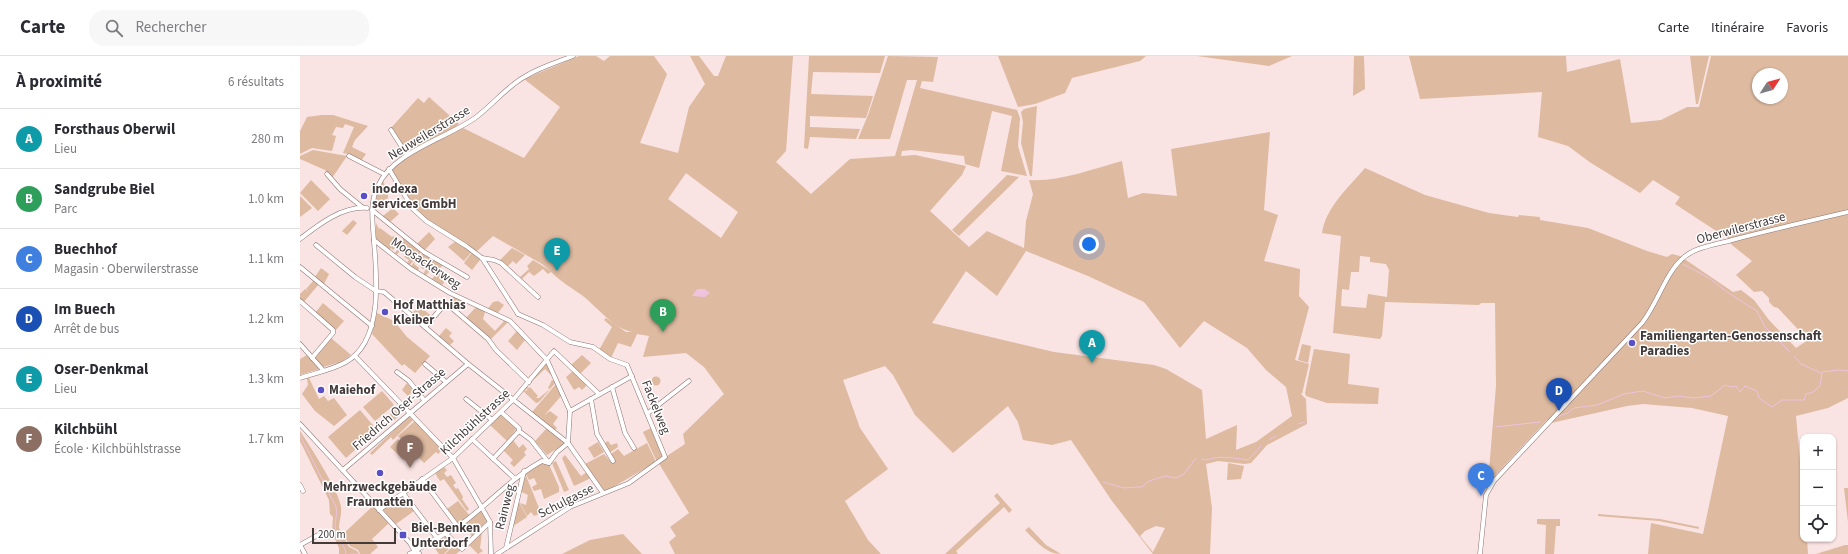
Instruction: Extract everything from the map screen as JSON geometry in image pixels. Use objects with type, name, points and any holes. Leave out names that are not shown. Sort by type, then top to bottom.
[{"type":"street","name":"Neuweilerstrasse","points":[[300,378],[340,364],[355,356],[367,340],[372,326],[376,290],[372,209],[377,187],[384,174],[407,155],[454,132],[476,117],[526,76],[573,56]]},
{"type":"street","points":[[391,130],[407,155]]},
{"type":"street","points":[[349,156],[384,174]]},
{"type":"street","points":[[389,169],[403,190],[405,200],[418,214],[482,258],[518,314],[510,322]]},
{"type":"street","points":[[327,174],[355,202],[367,208]]},
{"type":"street","points":[[300,239],[342,212],[359,207],[372,209],[424,252],[467,277]]},
{"type":"street","name":"Oberwilerstrasse","points":[[1480,554],[1486,495],[1498,476],[1642,322],[1658,299],[1674,269],[1683,258],[1694,251],[1769,230],[1848,212]]},
{"type":"street","name":"Moosackerweg","points":[[374,240],[411,269],[450,293],[510,322],[548,360]]},
{"type":"street","points":[[316,245],[337,263],[376,290],[384,292],[468,364],[568,443],[603,493]]},
{"type":"street","points":[[482,258],[494,260],[501,264],[538,297]]},
{"type":"street","points":[[300,267],[372,326]]},
{"type":"street","points":[[300,301],[333,330],[333,333],[312,358]]},
{"type":"street","points":[[425,326],[446,303],[489,342],[529,382]]},
{"type":"street","name":"Fackelweg","points":[[518,314],[543,326],[570,342],[593,347],[610,359],[626,365],[648,413],[665,457]]},
{"type":"street","points":[[485,346],[489,342]]},
{"type":"street","points":[[300,344],[323,370]]},
{"type":"street","name":"Kilchbühlstrasse","points":[[380,510],[453,458],[513,400],[554,351],[599,394]]},
{"type":"street","points":[[355,356],[453,458],[490,522],[491,554]]},
{"type":"street","points":[[548,360],[570,412],[568,443],[557,452],[550,463]]},
{"type":"street","points":[[425,364],[446,382]]},
{"type":"street","name":"Friedrich Oser-Strasse","points":[[343,470],[468,364]]},
{"type":"street","points":[[397,372],[408,381],[424,400]]},
{"type":"street","points":[[570,412],[632,376]]},
{"type":"street","points":[[648,413],[689,381]]},
{"type":"street","points":[[612,387],[626,433],[634,448]]},
{"type":"street","points":[[466,399],[492,420]]},
{"type":"street","points":[[591,399],[596,434],[613,461]]},
{"type":"street","points":[[500,412],[531,440],[550,463]]},
{"type":"street","points":[[300,424],[410,542],[415,553],[437,538],[458,527],[524,471],[542,461],[550,463]]},
{"type":"street","points":[[493,458],[520,430]]},
{"type":"street","points":[[472,439],[514,478]]},
{"type":"street","name":"Schulgasse","points":[[498,554],[570,507],[629,483],[665,457]]},
{"type":"street","name":"Rainweg","points":[[506,548],[524,471]]},
{"type":"street","points":[[422,479],[458,527]]},
{"type":"street","points":[[300,484],[304,490]]},
{"type":"street","points":[[403,493],[437,538]]},
{"type":"street","points":[[446,534],[462,549],[490,522]]},
{"type":"street","points":[[305,554],[300,545],[318,535]]},
{"type":"shaded area","points":[[579,56],[596,56],[604,61],[610,56],[654,56],[667,74],[640,143],[678,153],[689,107],[705,84],[690,56],[699,56],[714,76],[718,76],[726,56],[793,56],[786,151],[776,162],[811,194],[850,159],[895,156],[917,80],[907,80],[890,139],[858,139],[868,115],[888,56],[938,57],[933,82],[922,81],[920,88],[1017,110],[1020,118],[1018,146],[1027,176],[1001,171],[1012,116],[992,111],[979,168],[965,164],[964,156],[911,150],[902,151],[901,156],[915,155],[966,166],[962,175],[930,211],[969,247],[987,231],[1024,248],[1026,221],[1033,194],[1029,180],[1064,177],[1122,161],[1128,198],[1143,193],[1177,196],[1171,149],[1270,132],[1264,210],[1278,215],[1264,261],[1300,269],[1299,296],[1309,307],[1295,360],[1309,364],[1302,394],[1300,393],[1306,399],[1307,424],[1267,445],[1251,463],[1245,464],[1218,461],[1206,464],[1212,508],[1210,554],[1153,554],[1112,501],[1071,440],[1052,445],[1023,440],[1018,422],[1008,406],[953,453],[915,415],[893,375],[885,366],[843,380],[860,428],[888,469],[845,501],[868,540],[881,554],[675,554],[669,542],[676,536],[670,527],[689,513],[658,462],[685,444],[683,434],[724,394],[704,367],[686,353],[643,357],[649,336],[637,334],[631,347],[618,343],[611,358],[599,350],[612,327],[604,320],[606,318],[626,332],[632,332],[625,330],[612,322],[583,296],[551,272],[548,274],[543,269],[534,276],[529,272],[522,279],[520,277],[529,269],[527,266],[533,260],[551,271],[542,264],[493,236],[475,253],[420,215],[390,170],[406,157],[463,128],[524,158],[560,107],[524,79]],"holes":[[[686,173],[738,212],[721,238],[668,199]],[[1026,251],[1088,276],[1144,302],[1180,348],[1204,321],[1247,348],[1266,370],[1286,387],[1292,416],[1256,442],[1236,450],[1237,425],[1206,439],[1202,390],[1166,369],[1154,365],[1054,352],[932,323],[966,271],[997,296]],[[1156,526],[1165,528],[1153,552],[1140,536],[1145,531]]]},
{"type":"shaded area","points":[[809,56],[885,56],[880,73],[813,72],[811,94],[873,96],[866,118],[810,116],[810,127],[860,129],[856,139],[810,137],[808,149],[804,148]]},
{"type":"shaded area","points":[[998,56],[1146,56],[1140,61],[1072,78],[1065,93],[1035,104],[1018,107]]},
{"type":"shaded area","points":[[1197,56],[1292,56],[1269,66]]},
{"type":"shaded area","points":[[1354,56],[1364,56],[1365,89],[1353,96]]},
{"type":"shaded area","points":[[1409,56],[1566,56],[1567,72],[1620,59],[1631,123],[1661,120],[1687,107],[1699,107],[1711,56],[1848,56],[1848,398],[1828,408],[1796,416],[1800,461],[1800,542],[1807,542],[1808,554],[1648,554],[1651,523],[1703,534],[1728,416],[1692,408],[1643,404],[1627,406],[1551,423],[1547,420],[1488,483],[1496,386],[1495,303],[1481,303],[1479,305],[1385,302],[1382,336],[1380,339],[1333,333],[1341,236],[1322,233],[1324,224],[1333,206],[1365,168],[1425,195],[1489,213],[1518,217],[1519,215],[1540,217],[1540,220],[1588,228],[1647,251],[1667,257],[1672,254],[1680,256],[1733,292],[1741,290],[1754,300],[1769,320],[1796,348],[1808,340],[1778,308],[1774,307],[1769,302],[1769,298],[1762,291],[1754,292],[1736,275],[1752,261],[1732,245],[1727,238],[1675,204],[1680,197],[1653,180],[1640,193],[1591,163],[1568,146],[1538,137],[1542,92],[1420,99]],"holes":[[[1360,256],[1370,257],[1370,262],[1386,264],[1389,270],[1387,297],[1368,294],[1366,308],[1341,306],[1342,289],[1349,290],[1351,272],[1359,272]]]},
{"type":"shaded area","points":[[1690,56],[1709,56],[1698,104],[1696,104]]},
{"type":"shaded area","points":[[429,97],[459,124],[452,130],[411,152],[406,152],[391,128],[418,98],[424,103]]},
{"type":"shaded area","points":[[1037,106],[1032,176],[1030,176],[1021,143],[1023,122],[1021,112],[1024,109]]},
{"type":"shaded area","points":[[333,115],[368,126],[355,140],[352,147],[366,154],[361,161],[343,153],[354,127],[345,124],[343,128],[336,127],[332,135],[336,136],[332,151],[312,148],[300,154],[300,131],[307,117]]},
{"type":"shaded area","points":[[313,150],[347,156],[332,178],[325,170],[300,159],[300,156]]},
{"type":"shaded area","points":[[1007,175],[1019,177],[959,236],[952,230]]},
{"type":"shaded area","points":[[311,180],[330,199],[318,211],[300,193]]},
{"type":"shaded area","points":[[383,181],[388,192],[388,198],[375,208],[377,191]]},
{"type":"shaded area","points":[[300,196],[312,208],[300,217]]},
{"type":"shaded area","points":[[393,208],[399,214],[390,222],[383,216]]},
{"type":"shaded area","points":[[353,220],[357,223],[347,235],[342,231]]},
{"type":"shaded area","points":[[376,223],[379,229],[380,228],[392,237],[394,236],[399,241],[399,244],[393,250],[391,248],[389,250],[376,239]]},
{"type":"shaded area","points":[[429,232],[435,239],[424,251],[417,244]]},
{"type":"shaded area","points":[[398,233],[421,252],[409,266],[407,263],[409,260],[404,257],[407,253],[403,249],[396,255],[394,254],[402,244],[403,238]]},
{"type":"shaded area","points":[[456,241],[472,251],[464,261],[448,247]]},
{"type":"shaded area","points":[[512,248],[525,255],[516,264],[513,261],[507,267],[499,261]]},
{"type":"shaded area","points":[[472,252],[480,257],[480,260],[472,270],[464,263]]},
{"type":"shaded area","points":[[423,253],[434,259],[432,261],[434,260],[443,265],[434,274],[430,271],[425,276],[423,275],[427,266],[424,269],[421,268],[423,264],[418,259],[414,264],[419,268],[418,271],[411,266]]},
{"type":"shaded area","points":[[321,268],[329,274],[324,284],[315,277]]},
{"type":"shaded area","points":[[438,272],[447,279],[442,285],[432,279]]},
{"type":"shaded area","points":[[314,280],[319,284],[303,303],[300,300],[300,294],[305,289],[309,292],[306,289]]},
{"type":"shaded area","points":[[697,289],[705,289],[710,293],[705,297],[692,296]]},
{"type":"shaded area","points":[[454,296],[462,300],[455,308],[466,318],[476,307],[485,312],[483,319],[495,331],[504,321],[508,322],[490,340],[448,303]]},
{"type":"shaded area","points":[[498,301],[504,305],[497,314],[487,310],[493,302]]},
{"type":"shaded area","points":[[323,303],[344,321],[336,330],[315,313]]},
{"type":"shaded area","points":[[420,306],[431,316],[425,323],[411,314]]},
{"type":"shaded area","points":[[377,313],[394,321],[407,337],[430,356],[415,373],[404,364],[402,366],[372,334]]},
{"type":"shaded area","points":[[446,328],[452,333],[449,336],[454,341],[450,345],[439,336]]},
{"type":"shaded area","points":[[517,331],[525,340],[517,350],[508,341]]},
{"type":"shaded area","points":[[331,338],[351,355],[341,362],[323,367],[315,358]]},
{"type":"shaded area","points":[[1302,344],[1311,346],[1308,363],[1298,360]]},
{"type":"shaded area","points":[[1314,349],[1350,354],[1348,384],[1379,388],[1378,404],[1327,403],[1306,396],[1305,393]]},
{"type":"shaded area","points":[[307,355],[320,369],[300,375],[300,359]]},
{"type":"shaded area","points":[[582,355],[591,363],[580,374],[571,365]]},
{"type":"shaded area","points":[[546,363],[554,378],[545,369],[529,384],[527,387],[530,387],[538,396],[536,398],[539,398],[550,389],[548,388],[552,380],[556,382],[539,402],[536,403],[523,391]]},
{"type":"shaded area","points":[[573,371],[587,385],[582,390],[579,387],[574,390],[566,377]]},
{"type":"shaded area","points":[[656,376],[661,381],[656,386],[651,381]]},
{"type":"shaded area","points":[[307,378],[309,378],[319,399],[324,396],[328,401],[334,398],[347,415],[334,426],[315,411],[302,394],[308,385]]},
{"type":"shaded area","points":[[407,383],[414,390],[408,396],[402,390]]},
{"type":"shaded area","points":[[556,384],[561,396],[543,417],[539,418],[532,412]]},
{"type":"shaded area","points":[[382,391],[394,405],[375,421],[363,407]]},
{"type":"shaded area","points":[[360,410],[377,430],[346,458],[328,437]]},
{"type":"shaded area","points":[[395,410],[400,415],[392,422],[387,417]]},
{"type":"shaded area","points":[[550,411],[558,417],[553,424],[557,428],[554,431],[539,419]]},
{"type":"shaded area","points":[[501,414],[517,428],[507,441],[490,425]]},
{"type":"shaded area","points":[[409,416],[413,420],[393,440],[391,437],[372,455],[370,453]]},
{"type":"shaded area","points":[[415,421],[442,450],[438,454],[436,452],[424,463],[398,436]]},
{"type":"shaded area","points":[[547,428],[564,441],[564,444],[547,455],[535,441]]},
{"type":"shaded area","points":[[651,428],[663,456],[657,462],[643,432]]},
{"type":"shaded area","points":[[300,431],[324,469],[335,490],[341,507],[339,528],[349,547],[357,551],[359,554],[339,554],[339,548],[332,532],[333,517],[330,514],[329,500],[300,441]]},
{"type":"shaded area","points":[[398,439],[410,452],[403,459],[390,447]]},
{"type":"shaded area","points":[[513,440],[519,448],[523,444],[527,449],[524,452],[526,455],[514,467],[510,463],[513,460],[503,450]]},
{"type":"shaded area","points":[[608,441],[611,445],[617,443],[618,447],[609,453],[603,444]]},
{"type":"shaded area","points":[[598,442],[604,452],[594,458],[588,448]]},
{"type":"shaded area","points":[[647,443],[656,462],[603,493],[585,464],[604,454],[612,463],[615,461],[611,454],[618,449],[624,456]]},
{"type":"shaded area","points":[[565,455],[581,476],[587,472],[591,478],[574,486],[562,458]]},
{"type":"shaded area","points":[[547,460],[559,487],[559,492],[544,499],[541,489],[534,491],[532,487],[537,484],[534,478],[529,480],[525,472]]},
{"type":"shaded area","points":[[556,461],[569,490],[564,492],[552,463]]},
{"type":"shaded area","points":[[1228,463],[1244,466],[1241,479],[1227,480]]},
{"type":"shaded area","points":[[444,467],[447,470],[444,473],[447,477],[451,475],[456,483],[453,485],[456,489],[458,488],[463,497],[462,499],[469,509],[467,511],[444,479],[440,481],[435,473]]},
{"type":"shaded area","points":[[525,473],[541,513],[534,516],[531,512],[527,516],[520,503],[526,505],[528,495],[520,491]]},
{"type":"shaded area","points":[[1844,488],[1848,488],[1848,522]]},
{"type":"shaded area","points":[[997,493],[1012,510],[1009,513],[1004,507],[956,551],[958,554],[945,554],[1000,503],[994,496]]},
{"type":"shaded area","points":[[401,497],[404,497],[414,511],[396,524],[383,510]]},
{"type":"shaded area","points":[[518,500],[527,517],[512,527]]},
{"type":"shaded area","points":[[458,501],[470,516],[458,523],[447,509]]},
{"type":"shaded area","points":[[373,506],[389,523],[372,539],[378,547],[370,554],[360,554],[358,550],[350,546],[343,534]]},
{"type":"shaded area","points":[[481,511],[489,523],[472,538],[470,531],[464,526]]},
{"type":"shaded area","points":[[1598,514],[1660,519],[1699,527],[1699,529],[1659,521],[1598,516]]},
{"type":"shaded area","points":[[1537,519],[1560,519],[1560,526],[1556,526],[1554,554],[1545,554],[1546,525],[1537,524]]},
{"type":"shaded area","points":[[1029,527],[1046,545],[1061,554],[1050,552],[1041,546],[1025,530]]},
{"type":"shaded area","points":[[482,532],[480,548],[483,551],[478,554],[469,545]]},
{"type":"shaded area","points":[[623,534],[642,554],[562,554],[590,540]]},
{"type":"shaded area","points":[[444,536],[454,543],[444,554],[439,554],[433,546],[439,543],[437,539],[441,537],[444,539]]},
{"type":"shaded area","points":[[455,544],[461,550],[456,554],[445,554]]},
{"type":"shaded area","points":[[1848,545],[1848,554],[1816,554]]},
{"type":"waterway","points":[[1683,264],[1709,278],[1727,292],[1757,311],[1765,327],[1790,352]]},
{"type":"waterway","points":[[1794,356],[1801,364],[1821,373]]},
{"type":"waterway","points":[[1557,417],[1568,413],[1574,408],[1597,405],[1624,394],[1643,391],[1665,398],[1678,396],[1693,398],[1711,396],[1725,385],[1731,387],[1736,386],[1740,392],[1745,386],[1757,391],[1759,398],[1772,407],[1782,400],[1804,400],[1806,394],[1813,392],[1820,386],[1822,372],[1839,370],[1848,371]]},
{"type":"waterway","points":[[1298,424],[1305,422]]},
{"type":"waterway","points":[[1495,427],[1540,422]]},
{"type":"waterway","points":[[300,435],[336,507],[335,530],[346,554]]},
{"type":"waterway","points":[[1270,439],[1276,436]]},
{"type":"waterway","points":[[1202,459],[1206,460],[1211,458],[1227,457],[1248,460],[1261,446]]},
{"type":"waterway","points":[[1103,482],[1124,488],[1142,487],[1149,481],[1165,476],[1176,478],[1184,474],[1196,458]]},
{"type":"waterway","points":[[350,554],[356,554]]},
{"type":"place","name":"inodexa services GmbH","points":[[364,196]]},
{"type":"place","name":"Oser-Denkmal","points":[[557,271]]},
{"type":"place","name":"Hof Matthias Kleiber","points":[[385,312]]},
{"type":"place","name":"Sandgrube Biel","points":[[663,332]]},
{"type":"place","name":"Familiengarten-Genossenschaft Paradies","points":[[1632,343]]},
{"type":"place","name":"Forsthaus Oberwil","points":[[1092,363]]},
{"type":"place","name":"Maiehof","points":[[321,390]]},
{"type":"place","name":"Im Buech","points":[[1559,411]]},
{"type":"place","name":"Kilchbühl","points":[[410,468]]},
{"type":"place","name":"Mehrzweckgebäude Fraumatten","points":[[380,473]]},
{"type":"place","name":"Buechhof","points":[[1481,496]]},
{"type":"place","name":"Biel-Benken Unterdorf","points":[[403,535]]}]
